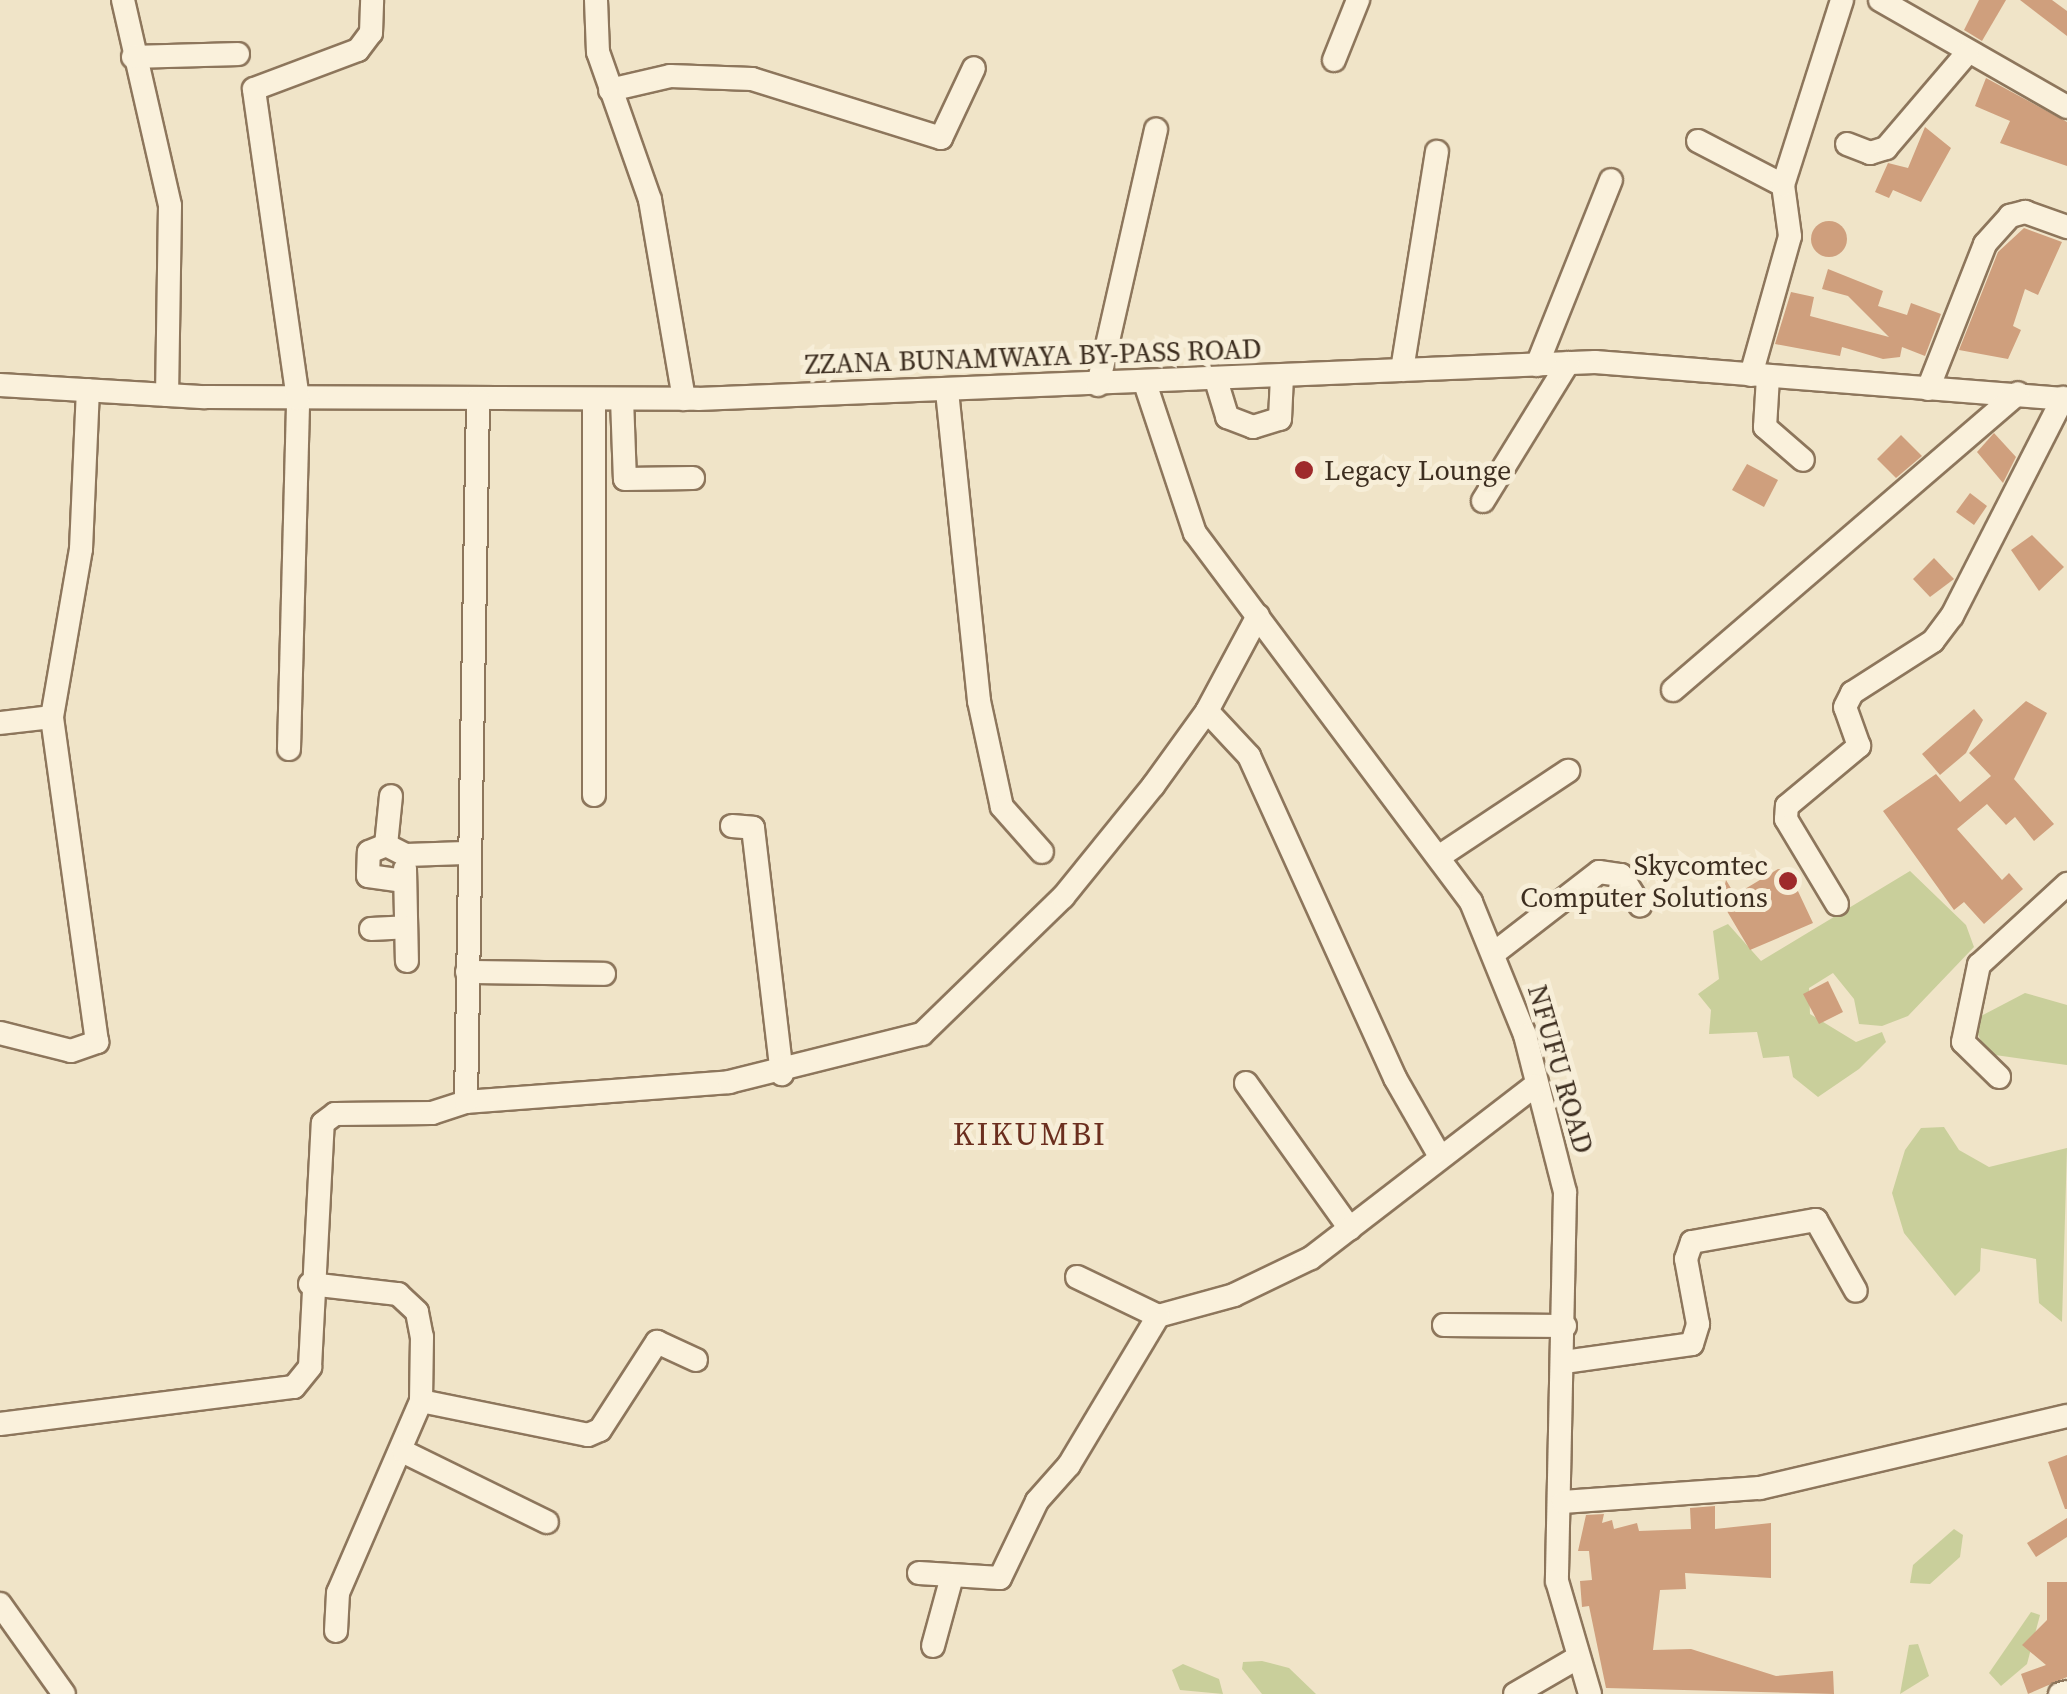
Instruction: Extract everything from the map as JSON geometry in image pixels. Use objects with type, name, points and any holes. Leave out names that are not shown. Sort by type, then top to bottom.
[{"type":"street","points":[[123,0],[132,57],[170,206],[167,394]]},
{"type":"street","points":[[289,749],[298,398],[254,89],[358,50],[371,33],[372,0]]},
{"type":"street","points":[[596,0],[610,90],[650,200],[684,399]]},
{"type":"street","points":[[1334,60],[1358,0]]},
{"type":"street","points":[[1803,460],[1766,427],[1760,376],[1790,236],[1783,185],[1842,0]]},
{"type":"street","points":[[1880,0],[2067,107]]},
{"type":"street","points":[[1847,144],[1870,154],[1886,148],[1932,103],[1968,52]]},
{"type":"street","points":[[132,57],[238,54]]},
{"type":"street","points":[[610,90],[670,76],[752,78],[941,138],[974,68]]},
{"type":"street","points":[[1098,385],[1156,130]]},
{"type":"street","points":[[1698,140],[1783,185]]},
{"type":"street","points":[[1402,370],[1437,152]]},
{"type":"street","points":[[1537,365],[1611,180]]},
{"type":"street","points":[[1928,390],[1985,244],[2010,216],[2024,212],[2067,227]]},
{"type":"street","points":[[1483,501],[1568,364]]},
{"type":"street","name":"ZZANA BUNAMWAYA BY-PASS ROAD","points":[[0,385],[298,398],[684,399],[1568,364],[2065,399]]},
{"type":"street","points":[[1216,380],[1226,416],[1253,427],[1280,419],[1282,376]]},
{"type":"street","name":"NFUFU ROAD","points":[[1145,383],[1178,500],[1258,616],[1440,856],[1493,954],[1525,1035],[1534,1086],[1566,1192],[1563,1502],[1557,1581],[1590,1694]]},
{"type":"street","points":[[0,1034],[71,1051],[97,1042],[52,717],[80,549],[88,390]]},
{"type":"street","points":[[948,391],[979,701],[1002,806],[1042,852]]},
{"type":"street","points":[[1673,690],[2018,393]]},
{"type":"street","points":[[466,1102],[465,854],[478,399]]},
{"type":"street","points":[[594,399],[594,795]]},
{"type":"street","points":[[622,399],[625,479],[693,478]]},
{"type":"street","points":[[1836,904],[1786,819],[1787,806],[1859,746],[1844,707],[1852,693],[1933,641],[1952,616],[2065,399]]},
{"type":"street","points":[[0,1424],[294,1387],[310,1367],[310,1284],[322,1122],[335,1114],[432,1113],[466,1102],[782,1074],[922,1034],[1063,897],[1207,710],[1258,616]]},
{"type":"street","points":[[1207,710],[1249,756],[1394,1078],[1438,1153]]},
{"type":"street","points":[[0,723],[52,717]]},
{"type":"street","points":[[1440,856],[1568,771]]},
{"type":"street","points":[[391,796],[396,850],[404,880],[407,960]]},
{"type":"street","points":[[732,826],[754,828],[758,912],[782,1074]]},
{"type":"street","points":[[404,880],[368,876],[369,852],[465,854]]},
{"type":"street","points":[[1493,954],[1598,872],[1621,875],[1640,905]]},
{"type":"street","points":[[1999,1077],[1963,1042],[1980,965],[1995,942],[2067,884]]},
{"type":"street","points":[[371,929],[406,927]]},
{"type":"street","points":[[467,972],[604,974]]},
{"type":"street","points":[[1246,1083],[1350,1228]]},
{"type":"street","points":[[1076,1277],[1158,1316],[1234,1295],[1312,1258],[1438,1153],[1534,1086]]},
{"type":"street","points":[[1564,1362],[1692,1344],[1698,1324],[1686,1259],[1692,1242],[1816,1220],[1856,1291]]},
{"type":"street","points":[[310,1284],[385,1288],[417,1312],[421,1402],[404,1452],[338,1592],[336,1631]]},
{"type":"street","points":[[919,1572],[951,1580],[1000,1578],[1037,1501],[1069,1466],[1158,1316]]},
{"type":"street","points":[[1444,1325],[1566,1326]]},
{"type":"street","points":[[421,1402],[588,1434],[600,1430],[657,1342],[696,1360]]},
{"type":"street","points":[[1563,1502],[1760,1488],[2067,1416]]},
{"type":"street","points":[[404,1452],[547,1522]]},
{"type":"street","points":[[933,1646],[951,1580]]},
{"type":"street","points":[[0,1604],[64,1694]]},
{"type":"street","points":[[1515,1694],[1578,1658]]},
{"type":"green space","points":[[1910,871],[1966,925],[1974,947],[1908,1016],[1882,1026],[1859,1024],[1854,999],[1833,973],[1809,988],[1810,1014],[1856,1042],[1882,1032],[1886,1042],[1859,1069],[1818,1097],[1793,1077],[1789,1056],[1763,1058],[1757,1032],[1709,1034],[1711,1010],[1698,994],[1719,979],[1713,931],[1728,924],[1761,961]]},
{"type":"green space","points":[[2025,993],[2067,1005],[2067,1065],[1988,1054],[1977,1033],[1981,1016]]},
{"type":"green space","points":[[1944,1127],[1959,1150],[1989,1167],[2067,1148],[2062,1322],[2039,1303],[2036,1259],[1981,1248],[1980,1271],[1955,1296],[1904,1233],[1892,1193],[1905,1150],[1921,1128]]},
{"type":"green space","points":[[1954,1529],[1963,1535],[1960,1557],[1930,1584],[1910,1583],[1913,1565]]},
{"type":"green space","points":[[2031,1612],[2040,1615],[2027,1664],[2001,1686],[1989,1673]]},
{"type":"green space","points":[[1918,1644],[1929,1676],[1900,1694],[1909,1645]]},
{"type":"green space","points":[[1262,1661],[1289,1668],[1316,1694],[1262,1694],[1242,1669],[1243,1662]]},
{"type":"green space","points":[[1183,1664],[1219,1679],[1223,1694],[1180,1690],[1172,1670]]},
{"type":"building","points":[[1979,0],[2006,0],[1982,41],[1964,30]]},
{"type":"building","points":[[2020,0],[2052,0],[2067,11],[2067,36]]},
{"type":"building","points":[[1986,78],[2067,122],[2067,166],[2000,143],[2010,121],[1975,106]]},
{"type":"building","points":[[1925,127],[1951,148],[1921,202],[1893,190],[1889,198],[1875,192],[1888,163],[1908,168]]},
{"type":"building","points":[[1829,221],[1842,226],[1847,239],[1842,252],[1829,257],[1816,252],[1811,239],[1816,226]]},
{"type":"building","points":[[2024,228],[2062,242],[2038,295],[2025,289],[2013,326],[2021,330],[2008,359],[1959,350],[1998,252]]},
{"type":"building","points":[[1828,269],[1883,291],[1878,306],[1907,315],[1911,303],[1941,314],[1925,356],[1902,347],[1900,357],[1883,359],[1842,347],[1840,356],[1775,344],[1791,292],[1814,297],[1810,316],[1889,337],[1848,296],[1822,289]]},
{"type":"building","points":[[1994,433],[2016,457],[2003,483],[1977,452]]},
{"type":"building","points":[[1901,435],[1922,456],[1896,478],[1877,459]]},
{"type":"building","points":[[1747,464],[1778,480],[1764,507],[1732,490]]},
{"type":"building","points":[[1970,493],[1987,506],[1974,525],[1956,512]]},
{"type":"building","points":[[2032,535],[2064,567],[2039,591],[2011,550]]},
{"type":"building","points":[[1934,558],[1954,579],[1930,597],[1913,579]]},
{"type":"building","points":[[2026,701],[2047,713],[2014,779],[2054,824],[2034,841],[2015,817],[2006,825],[1987,804],[1957,829],[2002,880],[2009,873],[2023,889],[1984,924],[1964,902],[1954,910],[1883,811],[1936,774],[1960,802],[1991,776],[1969,753]]},
{"type":"building","points":[[1974,709],[1983,720],[1966,753],[1940,775],[1922,754]]},
{"type":"building","points":[[1778,869],[1788,870],[1813,923],[1750,950],[1721,901],[1726,880],[1735,895]]},
{"type":"building","points":[[1828,981],[1843,1012],[1819,1024],[1803,994]]},
{"type":"building","points":[[2067,1455],[2067,1509],[2065,1509],[2048,1462]]},
{"type":"building","points":[[1715,1506],[1715,1529],[1771,1523],[1771,1578],[1685,1573],[1686,1589],[1660,1590],[1653,1650],[1691,1649],[1776,1676],[1833,1671],[1834,1694],[1606,1688],[1589,1606],[1582,1607],[1580,1581],[1592,1580],[1589,1551],[1578,1551],[1586,1515],[1604,1514],[1602,1523],[1612,1520],[1614,1529],[1637,1523],[1639,1531],[1691,1529],[1690,1508]]},
{"type":"building","points":[[2067,1518],[2067,1537],[2036,1557],[2027,1543]]},
{"type":"building","points":[[2047,1582],[2067,1582],[2067,1677],[2028,1694],[2021,1674],[2046,1665],[2022,1645],[2047,1620]]},
{"type":"place","name":"Legacy Lounge","points":[[1304,470]]},
{"type":"place","name":"Skycomtec Computer Solutions","points":[[1788,881]]},
{"type":"district","name":"KIKUMBI","points":[[1030,1134]]}]
